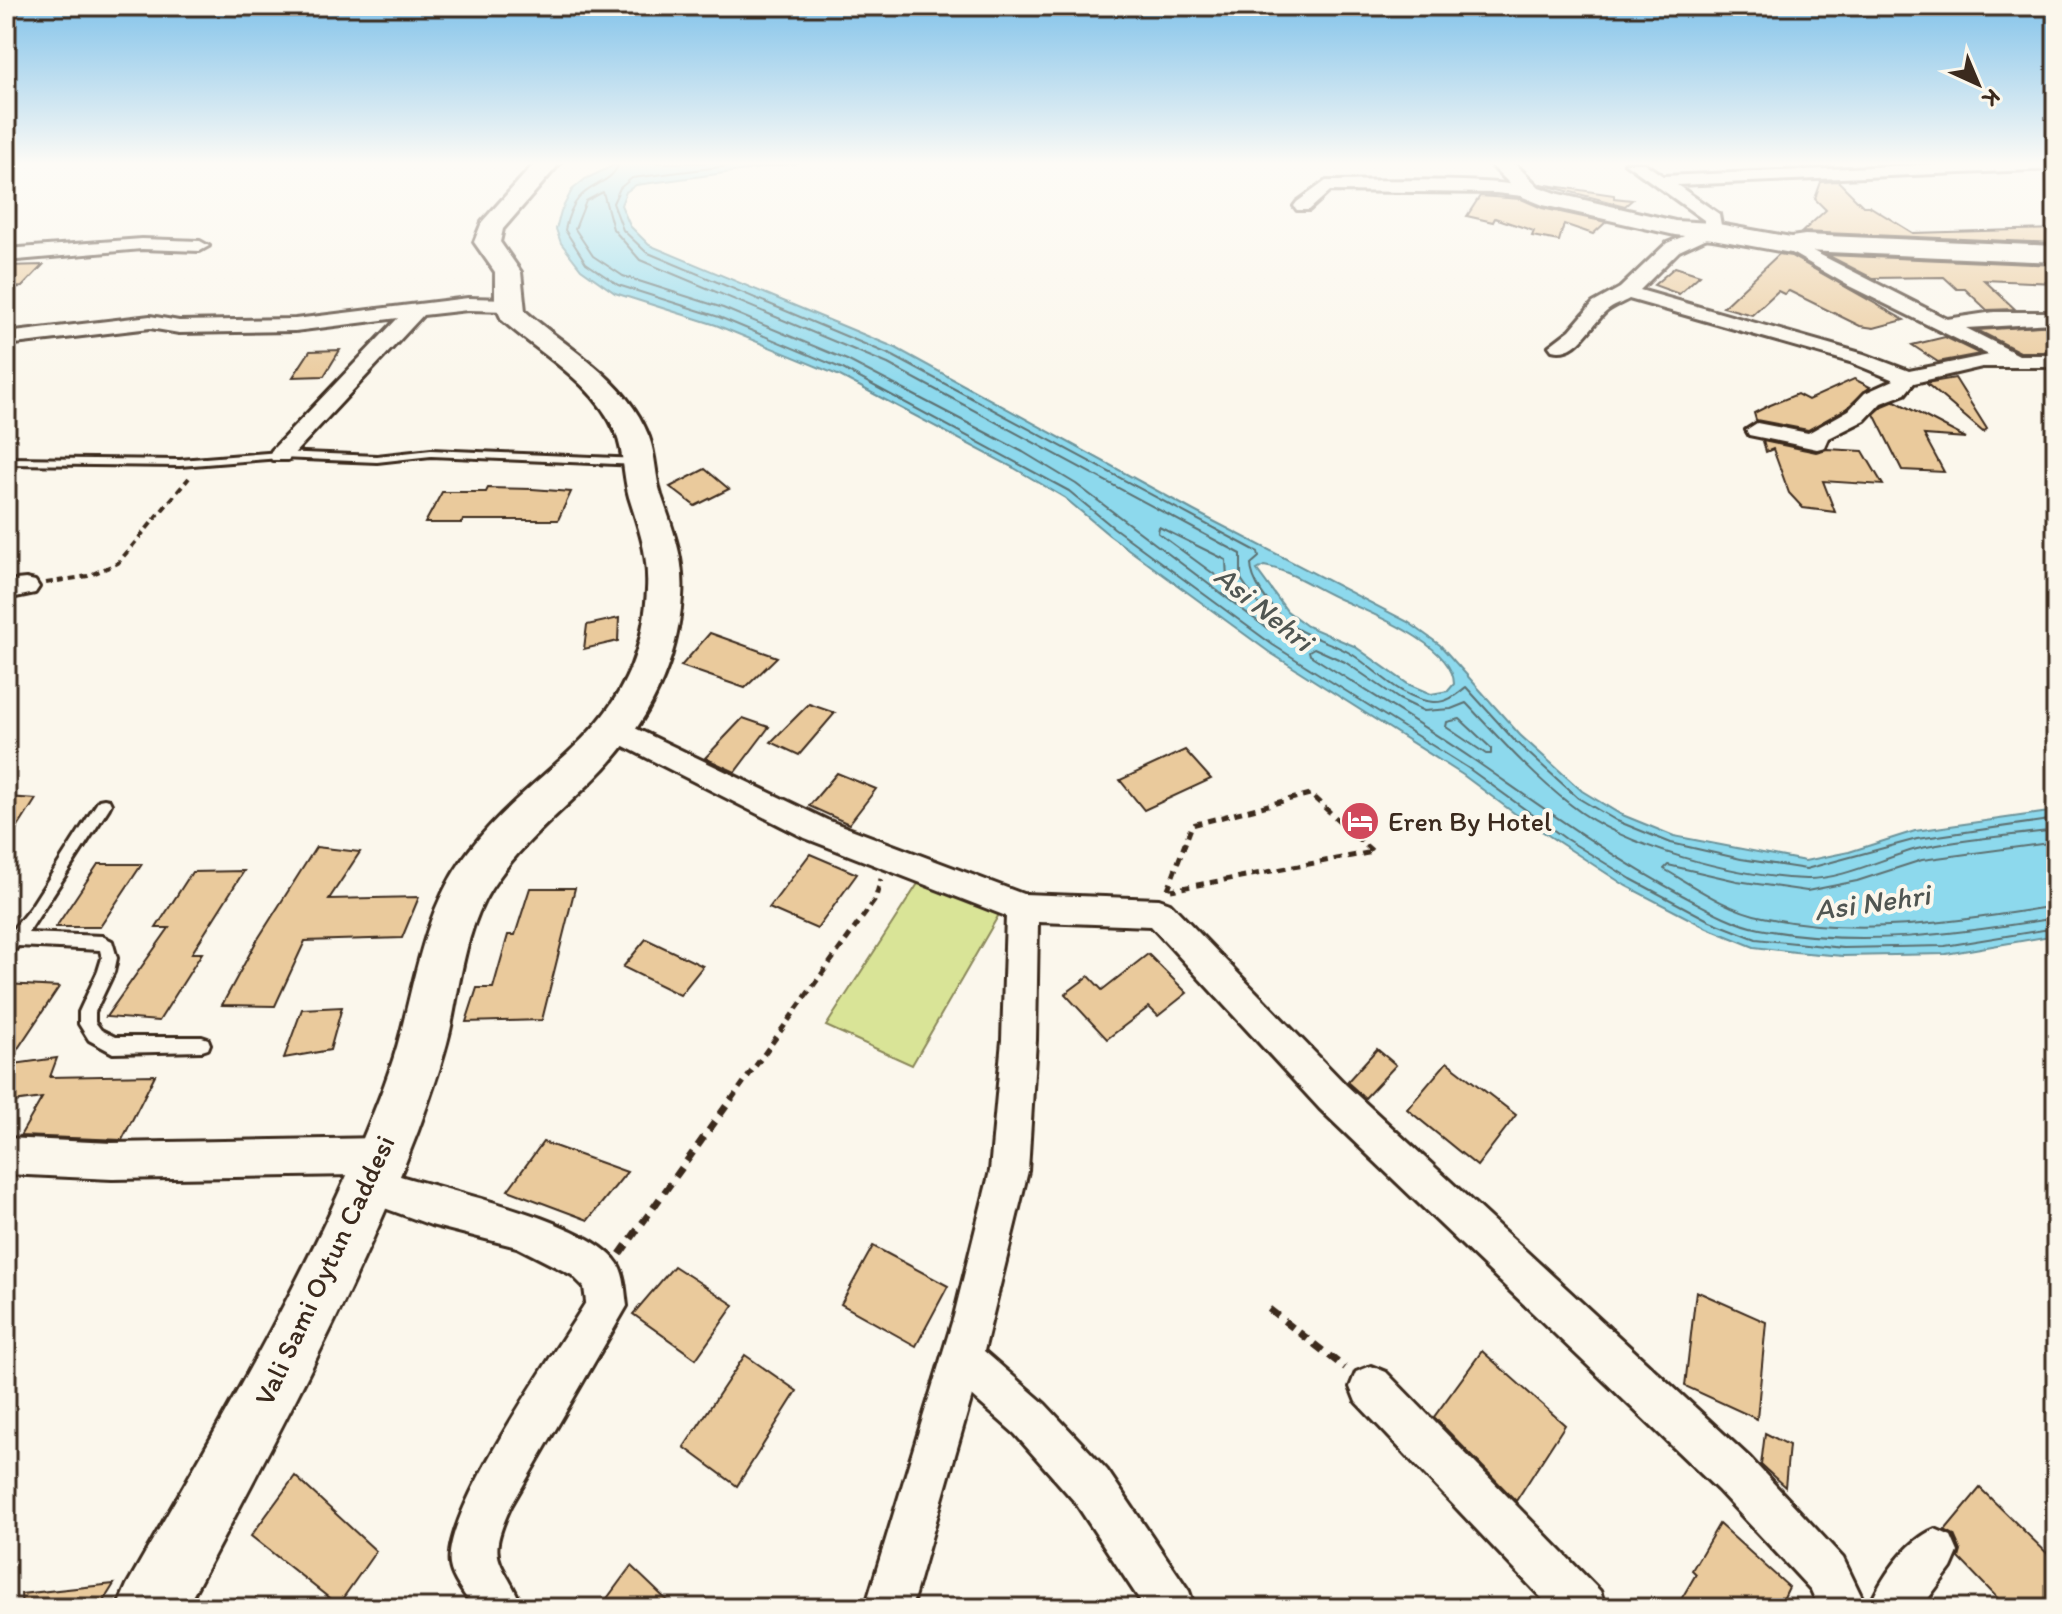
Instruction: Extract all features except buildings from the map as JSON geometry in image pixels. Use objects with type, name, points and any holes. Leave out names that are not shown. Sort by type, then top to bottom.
[{"type":"street","points":[[6,339],[150,322],[179,327],[295,325],[468,304],[509,305],[508,272],[487,238]]},
{"type":"street","points":[[1559,346],[1577,334],[1600,307],[1627,292],[1673,247],[1695,238]]},
{"type":"street","points":[[1754,238],[1791,245],[1805,243],[2056,254]]},
{"type":"street","points":[[6,255],[142,244],[200,246]]},
{"type":"street","points":[[1791,245],[1856,282],[2015,360]]},
{"type":"street","points":[[1627,292],[1857,358],[1907,378],[1982,361],[2056,361]]},
{"type":"street","name":"Vali Sami Oytun Caddesi","points":[[150,1608],[259,1409],[376,1170],[418,1058],[453,925],[475,877],[499,845],[591,759],[637,701],[645,683],[663,614],[665,563],[658,529],[641,483],[632,433],[607,392],[587,372],[521,322],[509,305]]},
{"type":"street","points":[[280,455],[416,311]]},
{"type":"street","points":[[1943,325],[1994,318],[2052,317]]},
{"type":"street","points":[[1757,430],[1817,442],[1818,435],[1857,415],[1873,398],[1897,389],[1907,378]]},
{"type":"street","points":[[616,730],[816,829],[1022,908],[1164,902],[1333,1097],[1734,1474],[1827,1574],[1844,1608]]},
{"type":"street","points":[[888,1608],[961,1358],[1009,1171],[1019,1040],[1022,908]]},
{"type":"street","points":[[6,1156],[376,1170],[431,1206],[522,1229],[586,1261],[603,1277],[607,1306],[495,1490],[476,1530],[473,1565],[500,1608]]},
{"type":"street","points":[[961,1358],[1030,1419],[1091,1486],[1172,1608]]},
{"type":"street","points":[[1371,1387],[1583,1608]]},
{"type":"street","points":[[1892,1608],[1935,1552]]},
{"type":"lane","points":[[6,461],[203,462],[280,455],[377,459],[431,453],[639,462]]},
{"type":"lane","points":[[10,944],[35,913],[104,804]]},
{"type":"lane","points":[[10,944],[102,943],[107,946],[109,964],[87,1008],[89,1028],[103,1041],[113,1045],[202,1044]]},
{"type":"path","points":[[16,588],[88,576],[118,563],[203,462]]},
{"type":"path","points":[[1310,794],[1373,852],[1164,902],[1192,825],[1310,794]]},
{"type":"path","points":[[603,1277],[875,900],[887,858]]},
{"type":"path","points":[[1269,1309],[1371,1387]]},
{"type":"green space","points":[[921,879],[1001,911],[912,1065],[826,1026]]},
{"type":"water","name":"Asi Nehri","points":[[559,238],[642,238],[649,245],[896,348],[1194,511],[1408,622],[1440,645],[1520,735],[1582,791],[1620,814],[1674,836],[1805,861],[1849,852],[1915,831],[2056,811],[2056,935],[1946,954],[1843,956],[1754,947],[1707,928],[1626,886],[1514,813],[1463,775],[1269,652],[1109,535],[1065,498],[840,376],[716,325],[615,293],[581,269]],"holes":[[[1264,566],[1295,576],[1392,623],[1427,644],[1450,670],[1454,684],[1448,691],[1431,694],[1408,684],[1354,646],[1307,626],[1287,611],[1257,570]]]},
{"type":"place","name":"Eren By Hotel","points":[[1360,821]]}]
